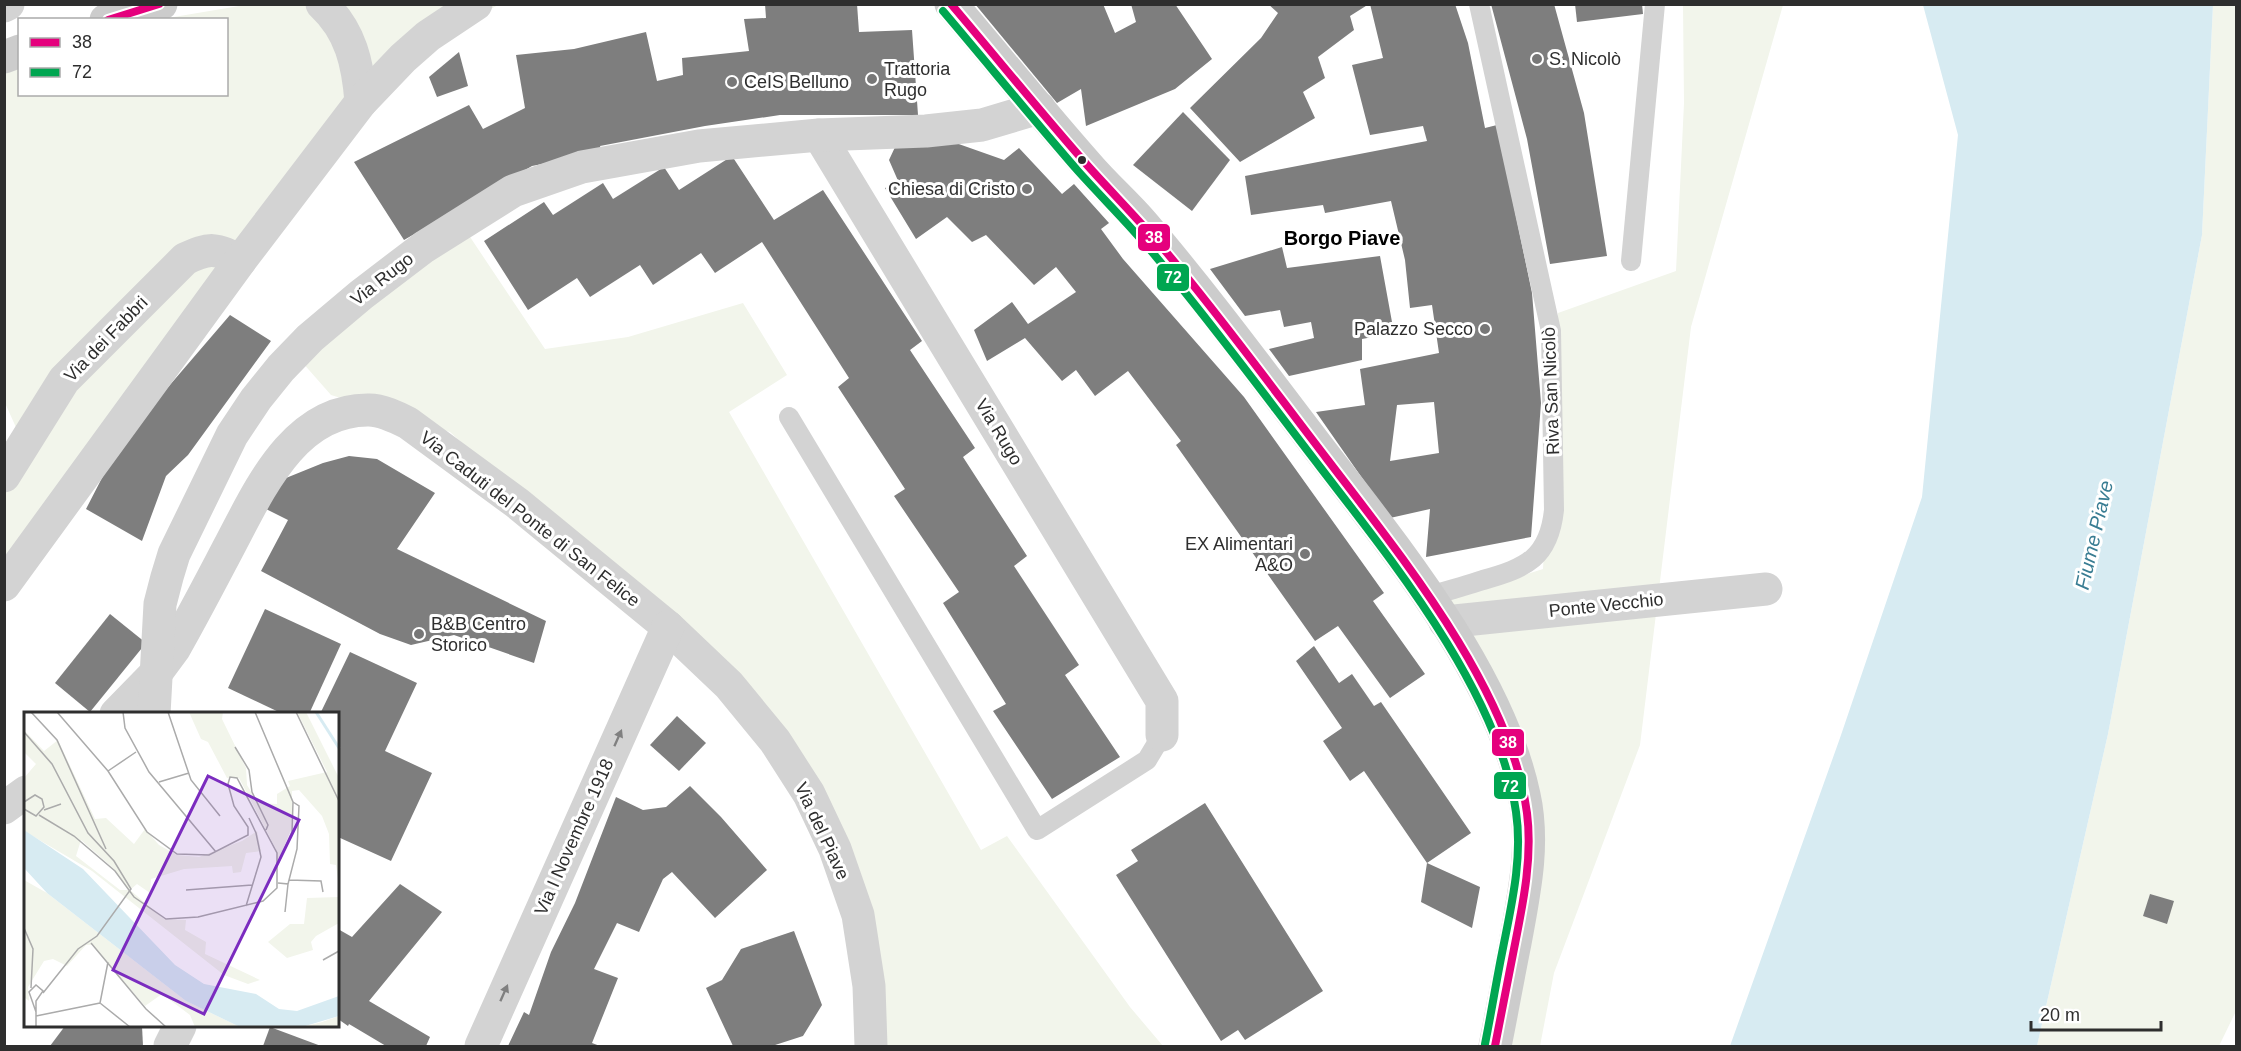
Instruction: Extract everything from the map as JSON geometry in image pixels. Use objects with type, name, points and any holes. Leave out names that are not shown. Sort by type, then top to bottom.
[{"type":"street","points":[[113,18],[161,4]]},
{"type":"street","points":[[322,4],[340,27],[351,48],[358,69],[361,102]]},
{"type":"street","points":[[4,585],[240,261],[361,102],[402,58],[428,36],[476,4]]},
{"type":"street","points":[[951,4],[1089,168],[1142,224],[1211,308],[1362,505],[1437,609],[1476,673],[1503,728],[1525,796],[1528,831],[1528,865],[1495,1047]]},
{"type":"street","name":"Via Rugo","points":[[154,712],[160,604],[167,577],[174,554],[232,435],[256,399],[281,368],[310,338],[424,247],[513,191],[582,167],[699,146],[819,135],[926,131],[982,125],[1039,108]]},
{"type":"street","name":"Via Rugo","points":[[819,135],[1162,701],[1162,735]]},
{"type":"street","name":"Via dei Fabbri","points":[[4,476],[64,380],[185,260],[203,250],[222,251],[240,261]]},
{"type":"street","name":"Via Caduti del Ponte di San Felice","points":[[118,712],[157,672],[179,640],[262,484],[288,450],[310,429],[328,418],[346,412],[370,410],[408,423],[517,503],[668,627]]},
{"type":"street","name":"Ponte Vecchio","points":[[1437,609],[1558,610],[1766,589]]},
{"type":"street","name":"Via I Novembre 1918","points":[[481,1047],[668,627]]},
{"type":"street","name":"Via del Piave","points":[[668,627],[729,685],[775,741],[809,794],[835,849],[858,915],[869,986],[871,1047]]},
{"type":"street","points":[[4,808],[24,793]]},
{"type":"street","points":[[163,1027],[168,1047]]},
{"type":"street","points":[[168,1047],[179,1027]]},
{"type":"lane","name":"Riva San Nicolò","points":[[1437,609],[1528,564],[1536,557],[1548,538],[1554,510],[1551,332],[1479,4]]},
{"type":"lane","points":[[1631,261],[1655,4]]},
{"type":"lane","points":[[789,417],[1037,830],[1147,760],[1162,735]]},
{"type":"shaded area","points":[[245,5],[498,5],[373,75],[5,572],[5,490],[28,454],[5,403],[5,60],[18,56],[18,96],[228,96],[228,18],[168,18]]},
{"type":"shaded area","points":[[1683,5],[1783,5],[1691,327],[1640,745],[1554,973],[1540,1046],[1494,1046],[1540,807],[1442,601],[1543,569],[1558,313],[1676,271],[1684,103]]},
{"type":"shaded area","points":[[2213,5],[2236,5],[2236,1011],[2219,1046],[2037,1046],[2108,734],[2202,235]]},
{"type":"shaded area","points":[[456,216],[545,349],[628,337],[743,303],[787,375],[729,412],[981,850],[1007,836],[1130,1007],[1163,1046],[875,1046],[879,978],[797,760],[663,625],[450,432],[331,395],[287,345]]},
{"type":"water","name":"Fiume Piave","points":[[1923,5],[2213,5],[2202,235],[2108,734],[2037,1046],[1730,1046],[1840,738],[1922,497],[1958,135]]},
{"type":"building","points":[[765,4],[857,4],[859,32],[912,30],[918,115],[780,115],[705,126],[600,146],[602,152],[532,166],[404,240],[354,162],[469,105],[483,129],[525,108],[516,55],[574,49],[646,32],[657,81],[683,75],[682,58],[749,51],[744,19],[766,18]]},
{"type":"building","points":[[975,4],[1103,4],[1115,33],[1136,22],[1131,4],[1175,4],[1212,59],[1175,89],[1086,126],[1081,89],[1057,103]]},
{"type":"building","points":[[1268,4],[1369,4],[1350,16],[1354,30],[1318,57],[1325,78],[1303,92],[1315,118],[1240,162],[1190,108],[1261,38],[1278,13]]},
{"type":"building","points":[[1370,4],[1455,4],[1468,43],[1485,128],[1497,125],[1532,293],[1541,403],[1531,537],[1426,557],[1430,509],[1390,518],[1316,412],[1365,405],[1360,369],[1439,353],[1432,305],[1410,308],[1405,260],[1391,201],[1325,213],[1323,205],[1251,215],[1245,176],[1427,141],[1423,126],[1370,135],[1352,65],[1383,58]],"holes":[[[1434,402],[1439,453],[1390,461],[1397,405]]]},
{"type":"building","points":[[1491,4],[1554,4],[1584,113],[1607,256],[1550,264],[1527,139]]},
{"type":"building","points":[[1575,4],[1642,4],[1643,14],[1577,22]]},
{"type":"building","points":[[459,52],[468,86],[437,97],[429,77]]},
{"type":"building","points":[[1183,112],[1230,160],[1192,211],[1133,165]]},
{"type":"building","points":[[953,142],[1004,160],[1019,148],[1062,194],[1074,184],[1109,223],[1101,229],[1123,259],[1244,397],[1384,593],[1373,601],[1425,674],[1390,698],[1338,626],[1315,641],[1176,445],[1181,441],[1128,371],[1095,396],[1076,370],[1062,381],[1025,338],[987,361],[974,330],[1012,302],[1028,324],[1076,292],[1056,267],[1034,285],[986,235],[972,242],[947,217],[916,239],[885,188],[899,183],[889,160],[896,145]]},
{"type":"building","points":[[732,156],[774,220],[823,190],[922,341],[910,350],[975,448],[963,457],[1027,556],[1014,566],[1079,665],[1065,675],[1120,757],[1052,799],[993,711],[1006,704],[943,603],[959,592],[894,496],[905,489],[838,387],[849,378],[762,242],[715,273],[701,253],[653,285],[640,265],[590,297],[577,278],[528,310],[484,241],[544,202],[553,215],[603,183],[613,199],[664,167],[679,190]]},
{"type":"building","points":[[1282,247],[1287,268],[1380,256],[1394,333],[1362,339],[1362,360],[1289,376],[1269,349],[1314,338],[1311,322],[1284,327],[1280,310],[1245,316],[1210,269]]},
{"type":"building","points":[[230,315],[271,341],[188,455],[166,476],[142,541],[86,509],[120,443]]},
{"type":"building","points":[[349,456],[377,459],[435,493],[397,549],[546,621],[534,663],[454,635],[411,645],[380,634],[261,571],[288,520],[264,508],[286,478],[323,463]]},
{"type":"building","points":[[265,609],[341,644],[310,712],[279,712],[228,688]]},
{"type":"building","points":[[110,614],[146,643],[90,712],[55,683]]},
{"type":"building","points":[[1314,646],[1339,683],[1352,674],[1374,706],[1381,702],[1471,833],[1427,863],[1364,771],[1350,781],[1323,741],[1342,728],[1296,661]]},
{"type":"building","points":[[350,652],[417,683],[385,751],[432,773],[391,861],[339,837],[339,712],[321,712]]},
{"type":"building","points":[[677,716],[706,743],[679,771],[650,745]]},
{"type":"building","points":[[690,786],[721,817],[767,870],[715,918],[672,872],[663,879],[639,932],[617,923],[594,969],[618,978],[592,1043],[600,1046],[508,1046],[524,1012],[529,1015],[551,952],[575,903],[616,797],[643,810],[666,807]]},
{"type":"building","points":[[1205,803],[1323,991],[1245,1040],[1238,1030],[1221,1041],[1116,875],[1138,861],[1131,850]]},
{"type":"building","points":[[1427,863],[1480,887],[1472,928],[1421,902]]},
{"type":"building","points":[[400,884],[442,912],[369,1001],[430,1037],[426,1046],[386,1046],[339,1020],[339,930],[352,937]]},
{"type":"building","points":[[2150,894],[2174,901],[2167,924],[2143,916]]},
{"type":"building","points":[[794,931],[822,1005],[803,1036],[772,1046],[733,1046],[706,988],[722,980],[741,949]]},
{"type":"building","points":[[64,1027],[142,1027],[143,1046],[50,1046]]},
{"type":"building","points":[[270,1027],[321,1046],[263,1046]]},
{"type":"transit line","name":"38","points":[[114,18],[159,4]]},
{"type":"transit line","name":"38","points":[[951,4],[1208,304],[1419,581],[1449,626],[1476,673],[1499,719],[1517,766],[1527,813],[1529,848],[1523,902],[1495,1046]]},
{"type":"transit line","name":"72","points":[[943,11],[1078,171],[1128,224],[1240,362],[1410,586],[1466,675],[1488,721],[1506,767],[1518,830],[1515,883],[1485,1044]]},
{"type":"place","name":"S. Nicolò","points":[[1537,59]]},
{"type":"place","name":"Trattoria Rugo","points":[[872,79]]},
{"type":"place","name":"CeIS Belluno","points":[[732,82]]},
{"type":"place","name":"Chiesa di Cristo","points":[[1027,189]]},
{"type":"place","name":"Palazzo Secco","points":[[1485,329]]},
{"type":"place","name":"EX Alimentari A&O","points":[[1305,554]]},
{"type":"place","name":"B&B Centro Storico","points":[[419,634]]},
{"type":"district","name":"Borgo Piave","points":[[1342,238]]}]
